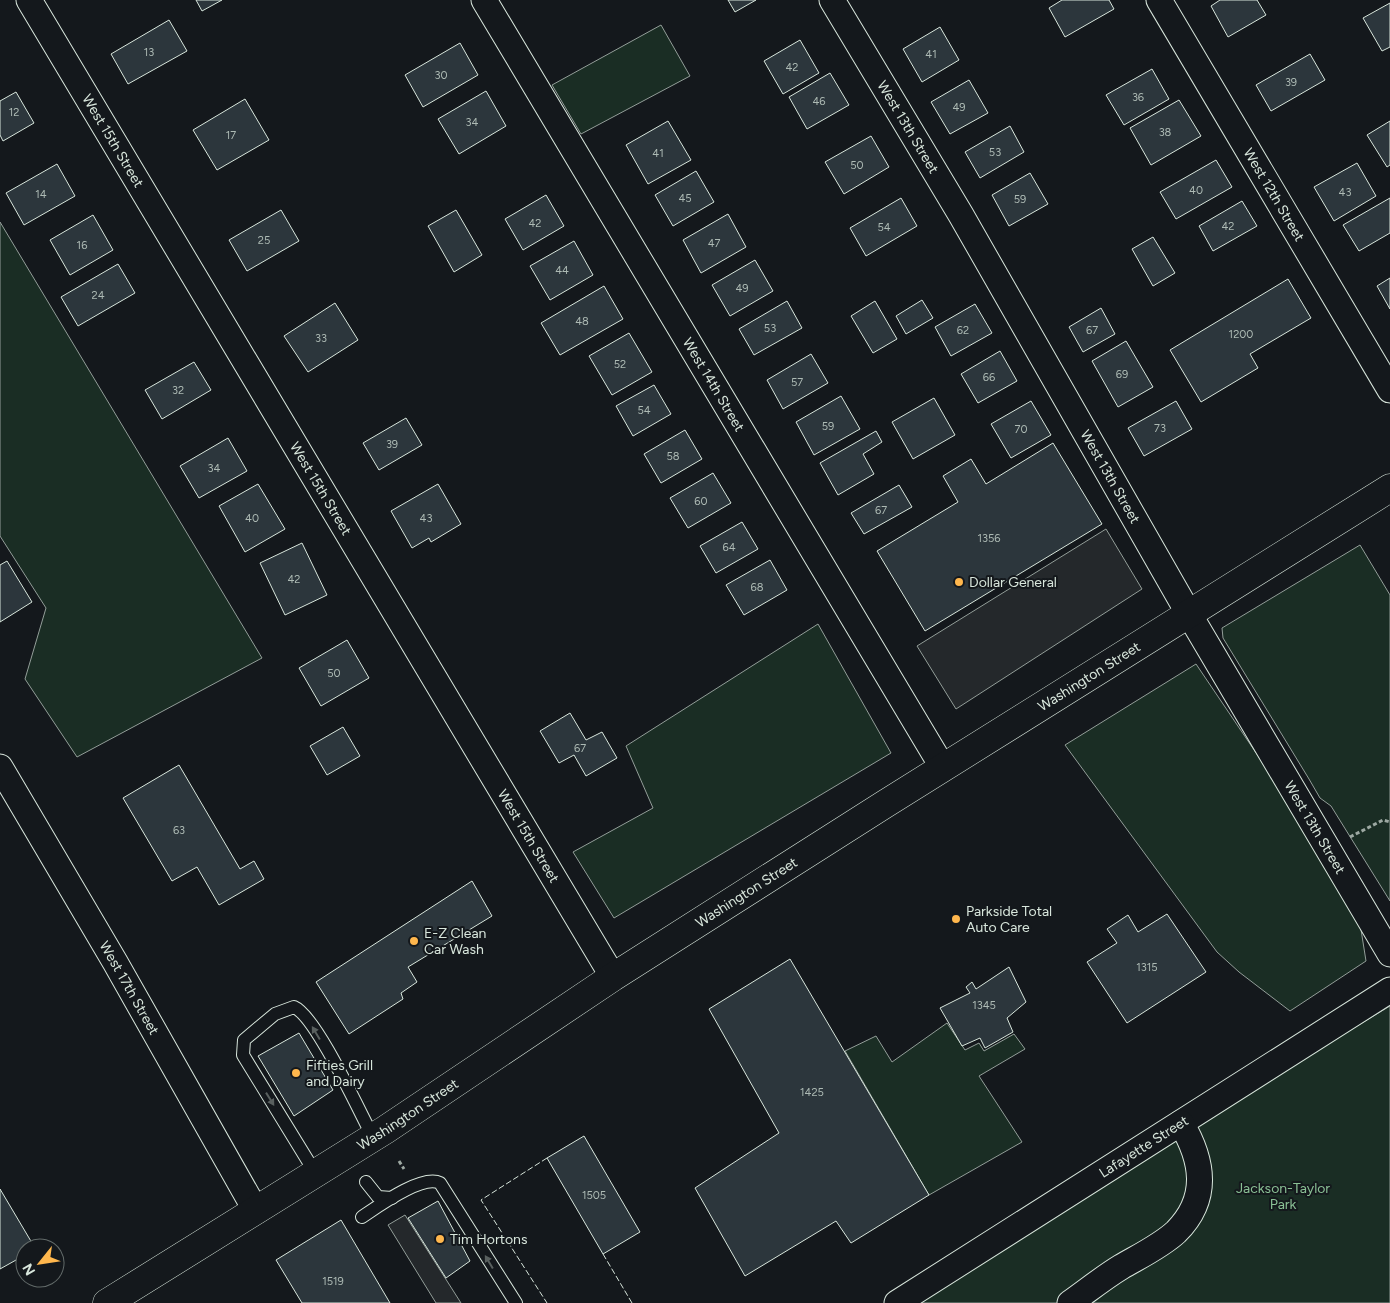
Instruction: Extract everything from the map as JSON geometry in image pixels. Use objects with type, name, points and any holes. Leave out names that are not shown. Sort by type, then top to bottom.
[{"type":"main road","name":"Washington Street","points":[[107,1303],[373,1138],[613,977],[1390,488]]},
{"type":"street","name":"West 15th Street","points":[[29,0],[613,977]]},
{"type":"street","name":"West 14th Street","points":[[484,0],[943,768]]},
{"type":"street","name":"West 13th Street","points":[[832,0],[966,224],[1189,614],[1390,954]]},
{"type":"street","name":"West 12th Street","points":[[1159,0],[1390,390]]},
{"type":"street","name":"West 17th Street","points":[[0,767],[112,956],[256,1211]]},
{"type":"street","name":"Lafayette Street","points":[[897,1303],[1390,990]]},
{"type":"street","points":[[1070,1303],[1103,1278],[1175,1232],[1187,1218],[1196,1200],[1200,1179],[1195,1147],[1181,1123]]},
{"type":"lane","points":[[316,1174],[243,1055],[244,1040],[275,1014],[294,1008],[306,1016],[333,1062],[373,1138]]},
{"type":"lane","points":[[362,1217],[392,1198],[426,1183],[436,1181],[440,1183],[509,1300]]},
{"type":"lane","points":[[366,1182],[378,1197],[392,1198]]},
{"type":"path","points":[[1328,849],[1383,820],[1390,822]]},
{"type":"green space","points":[[661,25],[690,76],[581,134],[552,85]]},
{"type":"green space","points":[[0,222],[262,658],[77,757],[25,679],[46,608],[0,536]]},
{"type":"green space","points":[[1360,545],[1390,595],[1390,901],[1331,806],[1320,798],[1223,638],[1222,628]]},
{"type":"green space","points":[[818,624],[891,753],[614,918],[573,852],[653,808],[626,746]]},
{"type":"green space","points":[[1196,664],[1294,809],[1359,917],[1366,961],[1290,1011],[1239,972],[1217,952],[1065,745]]},
{"type":"green space","name":"Jackson-Taylor Park","points":[[1390,1006],[1390,1303],[915,1303],[1289,1067]]},
{"type":"green space","points":[[947,1023],[965,1050],[979,1043],[984,1051],[1014,1034],[1025,1049],[979,1076],[1022,1142],[929,1195],[845,1051],[876,1036],[892,1062]]},
{"type":"shaded area","points":[[1106,529],[1142,589],[956,709],[917,646]]},
{"type":"shaded area","points":[[405,1215],[461,1303],[436,1303],[388,1225]]},
{"type":"building","points":[[196,0],[222,0],[202,11]]},
{"type":"building","points":[[728,0],[756,0],[735,12]]},
{"type":"building","points":[[1062,0],[1109,0],[1114,9],[1065,37],[1049,8]]},
{"type":"building","points":[[1220,0],[1257,0],[1266,15],[1228,37],[1211,6]]},
{"type":"building","points":[[1390,3],[1390,47],[1382,51],[1363,18]]},
{"type":"building","points":[[169,20],[187,51],[128,84],[111,54]]},
{"type":"building","points":[[940,27],[959,60],[922,82],[903,49]]},
{"type":"building","points":[[800,40],[819,73],[783,94],[764,61]]},
{"type":"building","points":[[460,43],[478,75],[423,107],[405,75]]},
{"type":"building","points":[[1310,54],[1325,80],[1271,111],[1256,85]]},
{"type":"building","points":[[1152,69],[1169,99],[1124,125],[1106,95]]},
{"type":"building","points":[[830,73],[849,105],[807,129],[789,97]]},
{"type":"building","points":[[969,80],[988,113],[950,134],[931,102]]},
{"type":"building","points":[[486,91],[506,126],[459,154],[438,119]]},
{"type":"building","points":[[16,92],[34,123],[3,141],[0,135],[0,101]]},
{"type":"building","points":[[245,99],[269,140],[217,170],[193,130]]},
{"type":"building","points":[[1179,100],[1201,136],[1151,165],[1130,128]]},
{"type":"building","points":[[668,121],[691,160],[648,184],[626,145]]},
{"type":"building","points":[[1390,121],[1390,165],[1387,167],[1367,135]]},
{"type":"building","points":[[1010,126],[1024,152],[980,178],[965,152]]},
{"type":"building","points":[[871,136],[889,167],[844,194],[825,162]]},
{"type":"building","points":[[1216,160],[1232,187],[1176,219],[1160,192]]},
{"type":"building","points":[[1357,163],[1376,196],[1334,221],[1314,187]]},
{"type":"building","points":[[57,164],[75,196],[24,225],[6,193]]},
{"type":"building","points":[[696,171],[714,202],[673,226],[655,195]]},
{"type":"building","points":[[1030,173],[1048,204],[1009,226],[992,195]]},
{"type":"building","points":[[546,195],[564,226],[523,250],[505,219]]},
{"type":"building","points":[[901,198],[917,226],[866,256],[850,228]]},
{"type":"building","points":[[1390,198],[1390,233],[1359,251],[1343,225]]},
{"type":"building","points":[[1242,201],[1257,226],[1213,251],[1199,226]]},
{"type":"building","points":[[281,210],[299,241],[247,271],[229,240]]},
{"type":"building","points":[[456,210],[482,255],[454,272],[428,226]]},
{"type":"building","points":[[728,214],[746,247],[701,273],[683,240]]},
{"type":"building","points":[[93,215],[113,250],[70,275],[50,240]]},
{"type":"building","points":[[1153,237],[1175,273],[1153,286],[1132,249]]},
{"type":"building","points":[[574,241],[593,275],[550,300],[530,266]]},
{"type":"building","points":[[755,260],[773,291],[730,316],[712,285]]},
{"type":"building","points":[[118,264],[135,293],[78,326],[61,297]]},
{"type":"building","points":[[1390,278],[1390,309],[1377,286]]},
{"type":"building","points":[[1288,279],[1311,318],[1250,354],[1258,368],[1201,402],[1170,350]]},
{"type":"building","points":[[604,286],[623,319],[560,355],[541,323]]},
{"type":"building","points":[[922,300],[933,318],[906,334],[896,316]]},
{"type":"building","points":[[787,301],[802,328],[754,355],[739,329]]},
{"type":"building","points":[[875,301],[897,339],[873,353],[851,316]]},
{"type":"building","points":[[335,303],[358,340],[308,372],[284,336]]},
{"type":"building","points":[[975,304],[992,333],[951,356],[935,327]]},
{"type":"building","points":[[1101,308],[1115,334],[1083,352],[1069,327]]},
{"type":"building","points":[[629,333],[652,372],[612,395],[589,356]]},
{"type":"building","points":[[1126,341],[1153,387],[1118,407],[1092,361]]},
{"type":"building","points":[[1000,351],[1017,381],[978,403],[961,374]]},
{"type":"building","points":[[811,354],[828,383],[783,409],[767,380]]},
{"type":"building","points":[[194,362],[211,390],[162,419],[145,390]]},
{"type":"building","points":[[654,385],[671,414],[633,436],[616,406]]},
{"type":"building","points":[[841,396],[860,429],[814,455],[796,422]]},
{"type":"building","points":[[934,398],[955,435],[913,459],[892,422]]},
{"type":"building","points":[[1031,401],[1051,435],[1011,458],[991,424]]},
{"type":"building","points":[[1176,401],[1192,429],[1144,456],[1128,428]]},
{"type":"building","points":[[406,418],[422,445],[379,470],[363,443]]},
{"type":"building","points":[[685,430],[702,459],[661,483],[644,454]]},
{"type":"building","points":[[876,431],[882,442],[863,454],[874,474],[838,495],[820,463]]},
{"type":"building","points":[[228,438],[247,471],[199,498],[180,466]]},
{"type":"building","points":[[1053,443],[1102,524],[925,631],[877,551],[958,502],[943,476],[971,459],[986,484]]},
{"type":"building","points":[[713,473],[731,503],[688,528],[670,498]]},
{"type":"building","points":[[258,484],[285,529],[245,552],[219,506]]},
{"type":"building","points":[[438,484],[461,524],[431,542],[429,538],[412,548],[391,511]]},
{"type":"building","points":[[899,485],[912,507],[864,534],[851,513]]},
{"type":"building","points":[[742,522],[758,549],[716,573],[700,546]]},
{"type":"building","points":[[302,543],[327,595],[285,615],[260,563]]},
{"type":"building","points":[[770,560],[787,590],[744,615],[726,585]]},
{"type":"building","points":[[7,561],[32,602],[0,622],[0,565]]},
{"type":"building","points":[[347,640],[369,678],[321,706],[299,668]]},
{"type":"building","points":[[570,713],[586,740],[602,732],[617,758],[586,776],[574,755],[559,763],[540,731]]},
{"type":"building","points":[[343,727],[360,756],[327,775],[310,746]]},
{"type":"building","points":[[179,765],[240,869],[254,861],[264,879],[219,905],[197,867],[172,881],[123,798]]},
{"type":"building","name":"E-Z Clean Car Wash","points":[[472,881],[492,916],[408,967],[417,982],[401,993],[403,999],[349,1034],[316,982]]},
{"type":"building","points":[[1167,914],[1206,972],[1127,1023],[1087,962],[1117,943],[1107,929],[1128,915],[1138,932]]},
{"type":"building","points":[[790,959],[929,1195],[851,1243],[836,1221],[745,1276],[695,1188],[779,1133],[709,1009]]},
{"type":"building","points":[[1009,967],[1026,1002],[1007,1018],[1013,1032],[985,1048],[980,1038],[962,1046],[940,1008],[970,993],[966,987],[972,982],[976,989]]},
{"type":"building","name":"Fifties Grill and Dairy","points":[[299,1033],[333,1090],[294,1116],[258,1056]]},
{"type":"building","points":[[584,1136],[640,1232],[603,1254],[547,1158]]},
{"type":"building","points":[[0,1189],[29,1238],[15,1238],[15,1261],[0,1269]]},
{"type":"building","name":"Tim Hortons","points":[[438,1201],[470,1261],[446,1278],[408,1218]]},
{"type":"building","points":[[341,1220],[390,1303],[302,1303],[276,1260]]},
{"type":"fence","points":[[547,1158],[481,1200],[547,1303]]},
{"type":"fence","points":[[603,1254],[632,1303]]},
{"type":"place","name":"Dollar General","points":[[959,582]]},
{"type":"place","name":"Parkside Total Auto Care","points":[[956,919]]},
{"type":"place","name":"E-Z Clean Car Wash","points":[[414,941]]},
{"type":"place","name":"Fifties Grill and Dairy","points":[[296,1073]]},
{"type":"place","name":"Tim Hortons","points":[[440,1239]]}]
